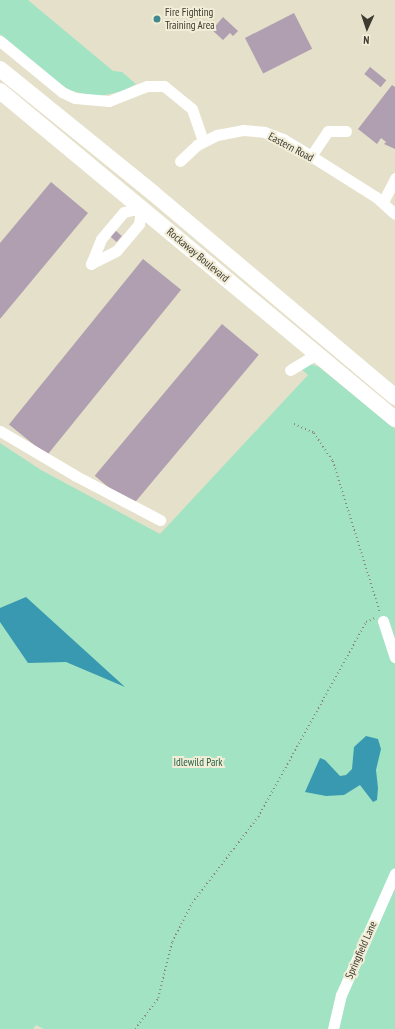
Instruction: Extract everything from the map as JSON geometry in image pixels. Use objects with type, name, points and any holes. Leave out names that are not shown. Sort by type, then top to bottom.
[{"type":"highway","name":"Rockaway Boulevard","points":[[0,69],[153,193],[395,397]]},
{"type":"highway","name":"Rockaway Boulevard","points":[[0,91],[395,419]]},
{"type":"street","points":[[0,41],[62,92],[75,98],[109,100],[147,86],[164,86],[192,110],[203,141]]},
{"type":"street","name":"Eastern Road","points":[[180,161],[191,149],[203,141],[230,131],[257,131],[277,137],[311,156],[383,202],[395,214]]},
{"type":"street","points":[[311,156],[328,131],[346,131]]},
{"type":"street","points":[[383,202],[395,178]]},
{"type":"street","points":[[141,208],[139,224],[116,251],[92,264],[101,239],[124,212],[141,208]]},
{"type":"street","points":[[290,370],[317,354]]},
{"type":"street","points":[[0,432],[76,476],[160,520]]},
{"type":"street","points":[[384,621],[395,657]]},
{"type":"street","name":"Springfield Lane","points":[[333,1029],[341,995],[395,873]]},
{"type":"path","points":[[294,424],[314,434],[333,461],[384,621]]},
{"type":"path","points":[[135,1029],[158,998],[172,942],[192,903],[258,817],[366,622],[375,618],[384,621]]},
{"type":"green space","points":[[0,0],[28,0],[113,71],[122,72],[136,84],[123,91],[96,97],[69,90],[0,34]]},
{"type":"green space","name":"Idlewild Park","points":[[311,364],[319,367],[395,429],[395,1029],[44,1029],[36,1025],[33,1029],[0,1029],[0,443],[41,470],[160,534],[308,375],[300,368]]},
{"type":"water","points":[[26,597],[125,687],[66,662],[28,663],[0,622],[0,608]]},
{"type":"water","points":[[366,736],[378,739],[381,749],[376,770],[378,788],[377,800],[373,802],[360,785],[344,795],[326,796],[305,792],[320,758],[325,760],[340,776],[346,775],[352,769],[354,747]]},
{"type":"building","points":[[294,13],[312,49],[263,74],[245,38]]},
{"type":"building","points":[[223,17],[238,31],[233,36],[230,33],[223,40],[212,30]]},
{"type":"building","points":[[370,67],[386,80],[381,87],[364,74]]},
{"type":"building","points":[[392,85],[395,87],[395,149],[384,144],[386,142],[381,138],[377,144],[358,129]]},
{"type":"building","points":[[51,182],[88,213],[0,319],[0,243]]},
{"type":"building","points":[[115,230],[122,236],[117,242],[110,236]]},
{"type":"building","points":[[143,259],[181,290],[47,455],[9,425]]},
{"type":"building","points":[[222,324],[259,355],[131,507],[95,476]]},
{"type":"place","name":"Fire Fighting Training Area","points":[[157,19]]}]
